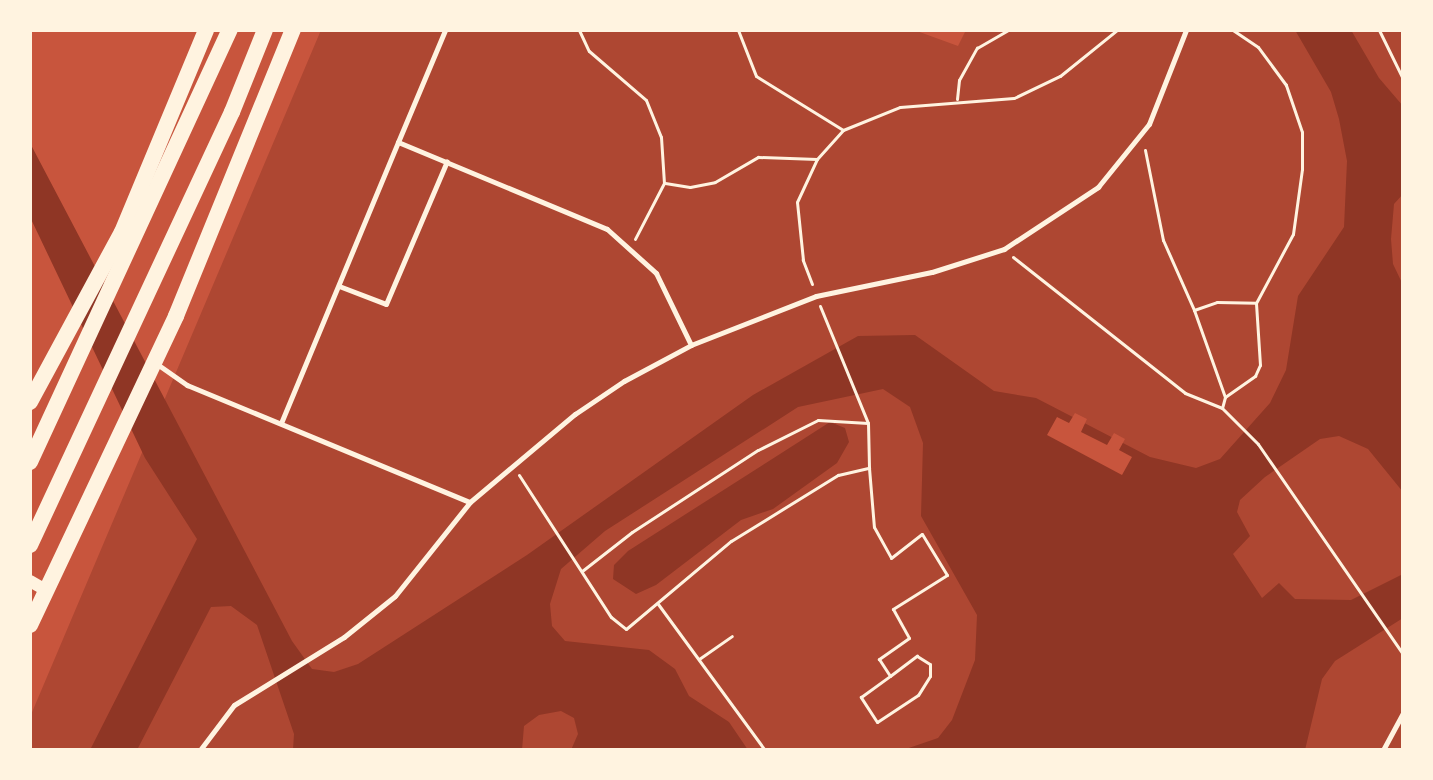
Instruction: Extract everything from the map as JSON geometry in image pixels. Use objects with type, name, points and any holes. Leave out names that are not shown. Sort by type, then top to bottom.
[{"type":"main road","points":[[30,402],[122,232],[206,30]]},
{"type":"main road","points":[[30,462],[201,99],[228,30]]},
{"type":"main road","points":[[30,545],[232,112],[267,30]]},
{"type":"main road","points":[[30,625],[123,435],[176,316],[293,30]]},
{"type":"street","points":[[30,581],[47,591]]},
{"type":"lane","points":[[281,423],[445,30]]},
{"type":"lane","points":[[200,750],[234,705],[311,656],[395,596],[470,502],[575,414],[691,345],[816,296],[932,272],[1004,249],[1098,187],[1141,136],[1157,108],[1186,30]]},
{"type":"lane","points":[[398,142],[607,229],[631,246],[656,273],[691,345]]},
{"type":"lane","points":[[339,286],[386,304],[447,161]]},
{"type":"lane","points":[[155,363],[187,385],[470,502]]},
{"type":"lane","points":[[1383,750],[1403,713]]},
{"type":"path","points":[[579,30],[589,51],[646,100],[661,137],[664,183],[631,246]]},
{"type":"path","points":[[738,30],[756,76],[843,130]]},
{"type":"path","points":[[957,99],[959,80],[977,48],[1008,30]]},
{"type":"path","points":[[890,676],[879,659],[909,638],[893,609],[947,575],[922,534],[891,558],[874,527],[868,423],[803,260],[797,202],[817,159],[843,130],[900,107],[957,99],[1014,98],[1042,87],[1117,30]]},
{"type":"path","points":[[1225,397],[1255,376],[1260,365],[1256,303],[1293,234],[1300,204],[1302,132],[1273,64],[1233,30]]},
{"type":"path","points":[[1379,30],[1403,79]]},
{"type":"path","points":[[1141,136],[1163,240],[1194,310],[1225,397],[1222,408]]},
{"type":"path","points":[[664,183],[690,187],[715,182],[758,157],[817,159]]},
{"type":"path","points":[[1004,249],[1185,393],[1222,408],[1258,444],[1403,654]]},
{"type":"path","points":[[1194,310],[1217,302],[1256,303]]},
{"type":"path","points":[[582,572],[632,532],[758,450],[818,420],[868,423]]},
{"type":"path","points":[[513,465],[611,617],[626,629],[731,541],[838,475],[869,468]]},
{"type":"path","points":[[658,604],[765,750]]},
{"type":"path","points":[[699,659],[732,636]]},
{"type":"path","points":[[917,656],[930,664],[930,676],[918,695],[877,722],[861,697],[890,676],[917,656]]},
{"type":"shaded area","points":[[321,30],[914,30],[958,46],[966,30],[1403,30],[1403,750],[30,750],[30,717]]},
{"type":"shaded area","points":[[1295,30],[1351,30],[1379,78],[1403,106],[1403,194],[1394,204],[1391,239],[1393,264],[1403,285],[1403,492],[1368,449],[1339,436],[1320,439],[1265,477],[1240,500],[1237,512],[1250,536],[1233,554],[1262,598],[1279,583],[1295,599],[1351,600],[1403,574],[1403,618],[1335,661],[1322,679],[1305,750],[903,750],[938,738],[952,720],[975,660],[977,615],[921,516],[923,443],[910,407],[883,389],[798,407],[605,531],[561,569],[550,604],[552,626],[565,641],[649,650],[675,669],[689,696],[729,722],[748,750],[571,750],[578,734],[574,718],[561,711],[539,715],[524,726],[522,750],[293,750],[294,734],[257,625],[231,606],[211,607],[137,750],[90,750],[197,539],[145,458],[30,217],[30,143],[292,641],[312,669],[334,672],[358,664],[527,555],[753,395],[858,336],[915,335],[994,391],[1036,398],[1150,457],[1196,468],[1220,459],[1270,403],[1286,370],[1298,296],[1344,227],[1347,161],[1339,119],[1331,92]]},
{"type":"shaded area","points":[[830,422],[845,428],[849,442],[837,463],[773,509],[741,520],[656,585],[636,594],[613,579],[614,565],[628,551]]},
{"type":"pier","points":[[1075,413],[1087,419],[1081,432],[1107,445],[1114,433],[1125,439],[1119,450],[1132,457],[1122,475],[1047,435],[1057,417],[1069,423]]}]
